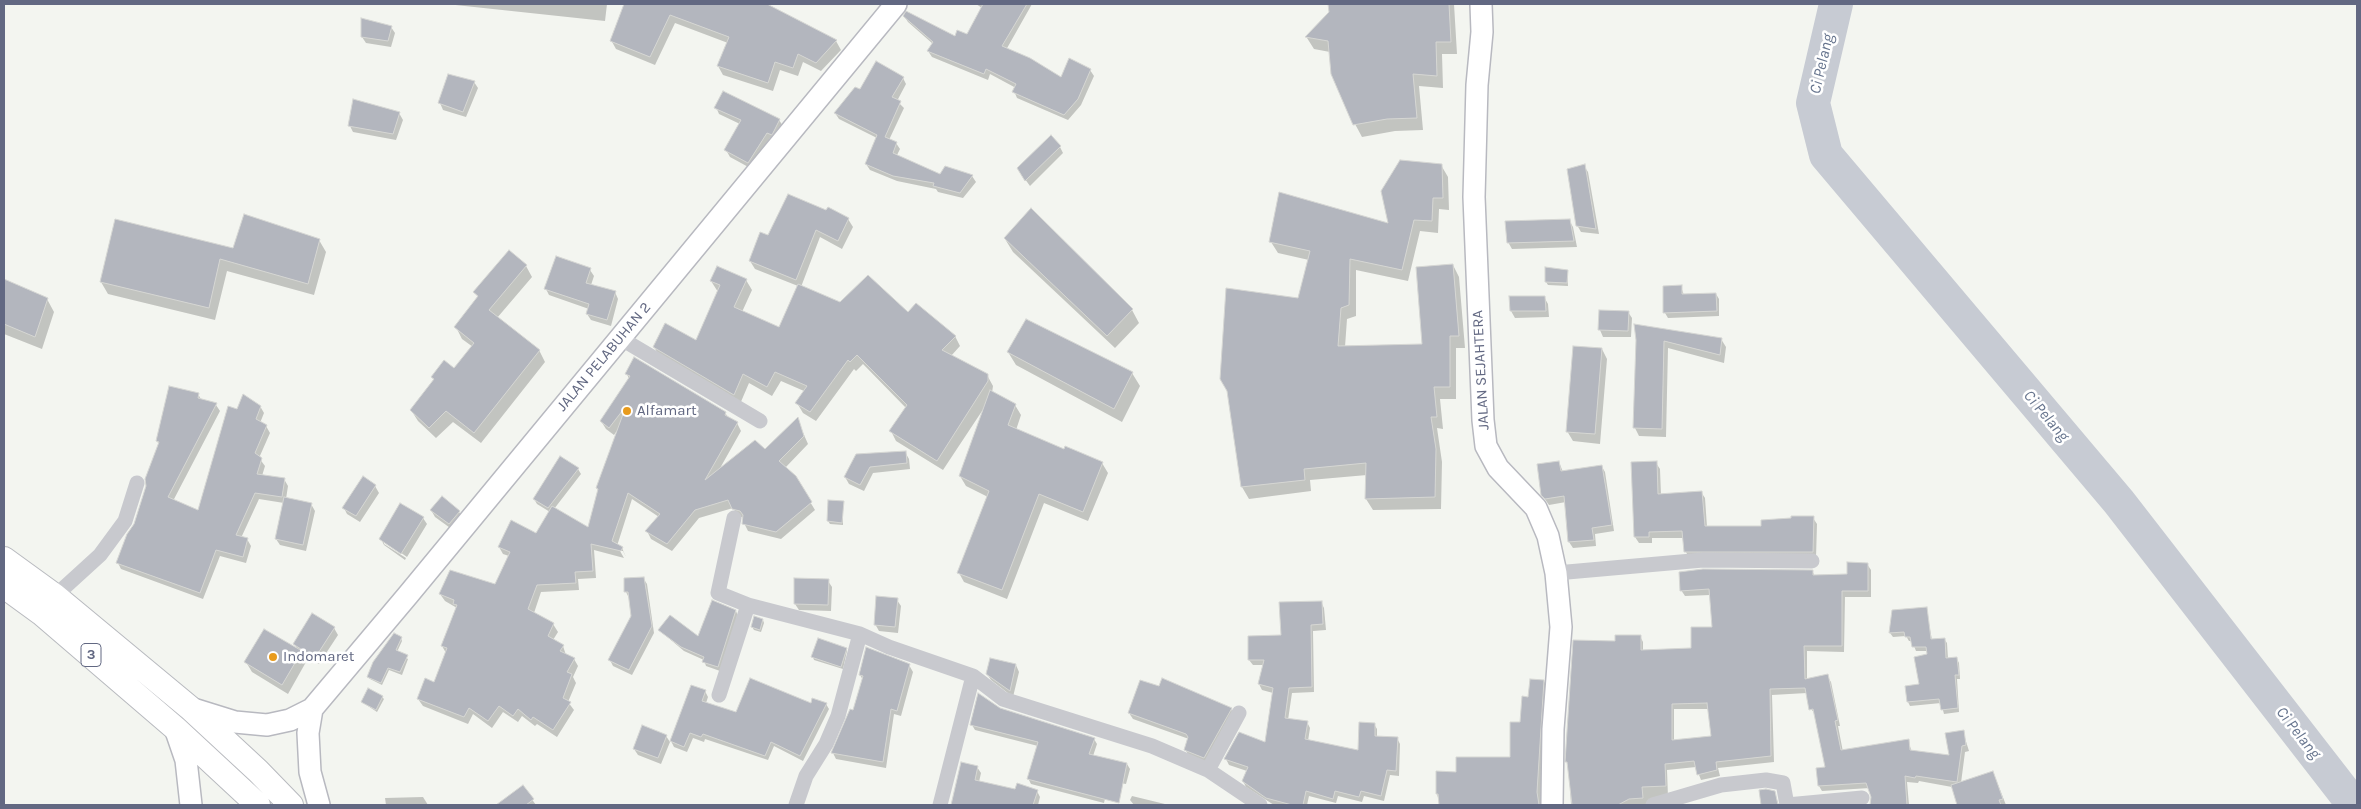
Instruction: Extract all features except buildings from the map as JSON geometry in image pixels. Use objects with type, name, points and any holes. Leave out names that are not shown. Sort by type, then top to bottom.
[{"type":"main road","name":"JALAN PELABUHAN 2","points":[[312,709],[396,610],[896,4]]},
{"type":"main road","name":"JALAN SEJAHTERA","points":[[1481,4],[1482,32],[1474,197],[1483,420],[1486,446],[1498,468],[1536,508],[1548,536],[1556,573],[1561,626],[1554,729],[1552,805]]},
{"type":"main road","name":"3","points":[[4,559],[56,596],[182,702],[258,771],[291,805]]},
{"type":"main road","name":"3","points":[[4,586],[42,613],[175,728],[258,805]]},
{"type":"main road","points":[[182,702],[235,722],[267,724],[290,720],[312,709]]},
{"type":"main road","points":[[312,709],[308,733],[310,772],[319,805]]},
{"type":"main road","points":[[175,728],[186,760],[191,805]]},
{"type":"street","points":[[620,338],[760,421]]},
{"type":"street","points":[[56,596],[100,555],[125,520],[137,484]]},
{"type":"street","points":[[734,518],[718,593],[748,605],[860,634],[889,647],[973,676],[1003,699],[1152,746],[1208,770],[1260,805]]},
{"type":"street","points":[[1556,573],[1703,560],[1812,560]]},
{"type":"street","points":[[719,695],[748,605]]},
{"type":"street","points":[[796,805],[806,776],[826,744],[838,716],[860,634]]},
{"type":"street","points":[[940,805],[973,676]]},
{"type":"street","points":[[1208,770],[1238,713]]},
{"type":"street","points":[[1653,805],[1721,785],[1766,780],[1783,783],[1787,805],[1862,798]]},
{"type":"waterway","name":"Ci Pelang","points":[[1836,4],[1813,103],[1826,155],[2119,502],[2354,805]]},
{"type":"place","name":"Alfamart","points":[[627,411]]},
{"type":"place","name":"Indomaret","points":[[273,657]]}]
